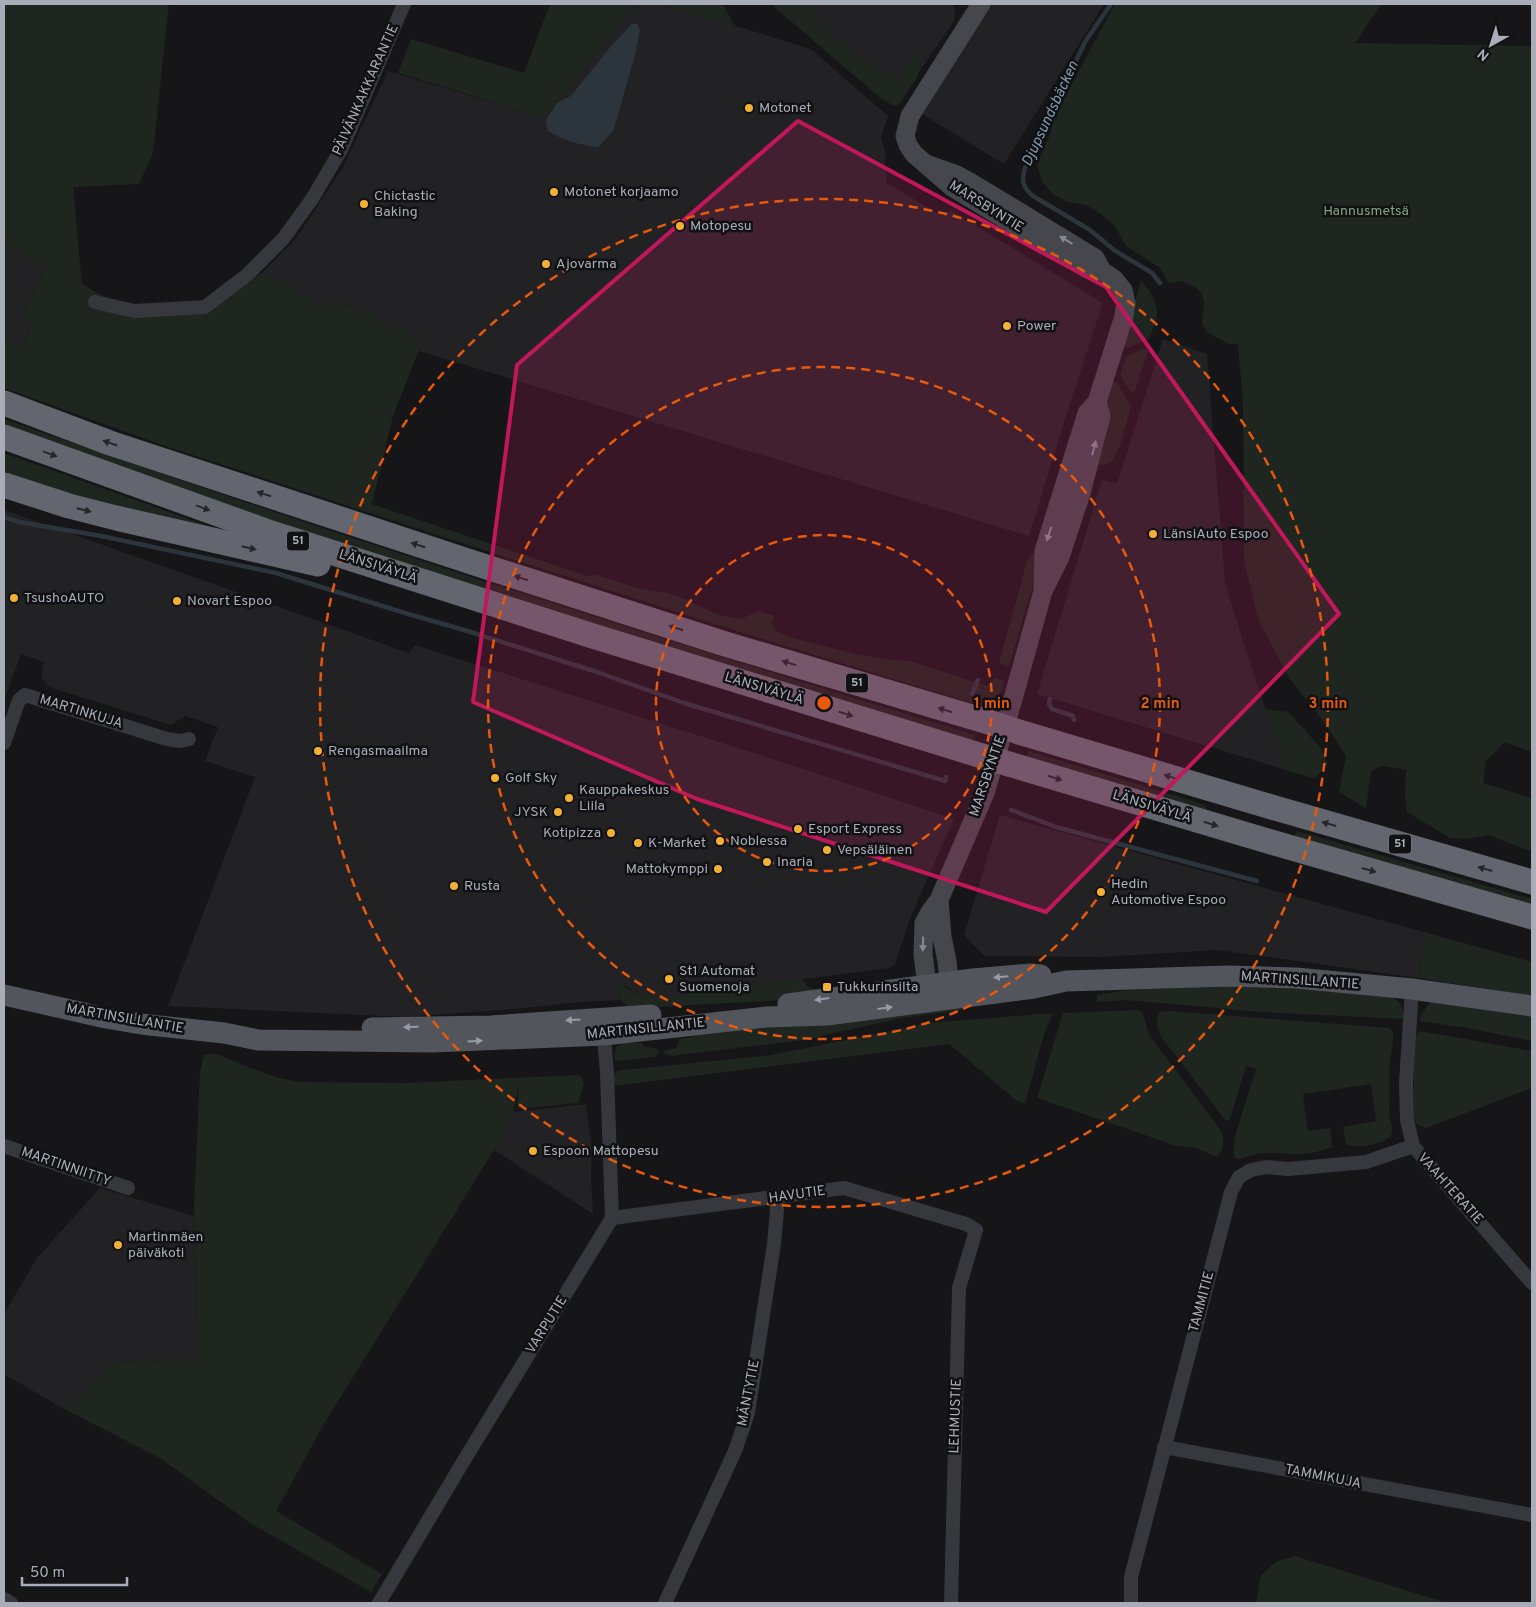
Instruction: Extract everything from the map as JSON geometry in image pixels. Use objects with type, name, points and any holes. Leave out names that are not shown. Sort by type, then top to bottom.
[{"type":"highway","name":"51","points":[[4,403],[110,443],[722,643],[1268,806],[1532,882]]},
{"type":"highway","name":"LÄNSIVÄYLÄ","points":[[4,437],[271,533],[596,637],[982,756],[1532,917]]},
{"type":"highway","points":[[4,485],[116,518],[303,560],[536,630],[596,637]]},
{"type":"main road","name":"MARSBYNTIE","points":[[939,989],[947,961],[942,937],[939,900],[985,793],[1043,591],[1060,557],[1088,468],[1101,416],[1097,402],[1124,316],[1126,303],[1123,290],[1119,284],[1102,271],[1095,258],[970,182],[957,175],[926,164],[914,154],[908,145],[906,136],[910,116],[980,4]]},
{"type":"main road","name":"MARTINSILLANTIE","points":[[4,995],[124,1021],[224,1033],[255,1027],[603,1026],[827,1014],[939,989],[1030,974],[1049,976],[1066,981],[1228,976],[1296,978],[1412,989],[1532,1006]]},
{"type":"main road","name":"MARTINSILLANTIE","points":[[4,988],[26,999]]},
{"type":"street","name":"PÄIVÄNKAKKARANTIE","points":[[95,302],[134,311],[205,307],[247,276],[283,239],[312,199],[342,148],[404,4]]},
{"type":"street","name":"MARTINKUJA","points":[[4,743],[20,700],[25,695],[167,738],[181,741],[189,739]]},
{"type":"street","name":"VAAHTERATIE","points":[[1412,989],[1406,1083],[1407,1120],[1413,1146],[1532,1284]]},
{"type":"street","points":[[603,1026],[607,1073],[612,1218]]},
{"type":"street","name":"MARTINNIITTY","points":[[4,1146],[128,1188]]},
{"type":"street","name":"TAMMITIE","points":[[1131,1603],[1131,1577],[1231,1192],[1239,1177],[1251,1170],[1266,1167],[1288,1169],[1366,1162],[1413,1146]]},
{"type":"street","name":"HAVUTIE","points":[[612,1218],[844,1188],[966,1224],[976,1230]]},
{"type":"street","name":"MÄNTYTIE","points":[[665,1603],[735,1451],[748,1413],[774,1244],[777,1210],[776,1198]]},
{"type":"street","name":"VARPUTIE","points":[[379,1603],[612,1218]]},
{"type":"street","name":"LEHMUSTIE","points":[[951,1603],[959,1288],[976,1230]]},
{"type":"street","name":"TAMMIKUJA","points":[[1164,1447],[1532,1515]]},
{"type":"street","points":[[4,1599],[11,1603]]},
{"type":"highlighted area","points":[[798,121],[1106,287],[1339,614],[1046,912],[697,799],[473,702],[517,365]]},
{"type":"shaded area","points":[[635,4],[664,4],[811,49],[888,116],[881,137],[886,156],[885,170],[887,183],[937,213],[952,211],[1103,303],[1029,536],[419,351],[423,340],[342,303],[316,303],[263,272],[297,237],[343,167],[388,71],[545,118]]},
{"type":"shaded area","points":[[796,4],[953,4],[955,10],[954,21],[901,98]]},
{"type":"shaded area","points":[[991,4],[1104,4],[1004,164],[922,114]]},
{"type":"shaded area","points":[[632,24],[637,24],[640,30],[635,55],[612,132],[598,147],[572,142],[548,131],[546,120],[557,103],[571,96],[612,45]]},
{"type":"shaded area","points":[[4,244],[46,267],[25,309],[31,323],[25,346],[4,338]]},
{"type":"shaded area","name":"LänsiAuto Espoo","points":[[1163,339],[1207,354],[1225,582],[1286,770],[1037,694],[1102,480],[1117,484]]},
{"type":"shaded area","name":"Kauppakeskus Liila","points":[[4,510],[409,653],[415,645],[954,819],[911,916],[895,964],[889,968],[654,998],[653,993],[637,995],[624,985],[618,994],[621,1000],[405,1017],[168,1006],[255,777],[205,761],[218,727],[185,716],[171,725],[49,687],[41,677],[44,662],[21,654],[4,701]]},
{"type":"shaded area","points":[[1000,815],[1424,932],[1419,978],[1217,950],[1101,957],[984,956],[964,935]]},
{"type":"shaded area","points":[[586,1104],[592,1149],[593,1214],[494,1150],[513,1112]]},
{"type":"shaded area","points":[[100,1188],[194,1216],[198,1359],[114,1362],[64,1409],[4,1374],[4,1314],[37,1258]]},
{"type":"green space","points":[[4,4],[169,4],[153,153],[139,184],[73,187],[82,284],[135,315],[203,314],[263,272],[316,303],[342,303],[423,340],[393,416],[372,504],[587,576],[596,575],[641,589],[668,593],[716,614],[741,619],[759,611],[775,616],[771,623],[778,632],[793,638],[855,654],[910,661],[987,686],[995,678],[1004,681],[995,710],[740,632],[440,536],[162,445],[4,388],[4,338],[25,346],[31,323],[25,309],[46,267],[4,244]]},
{"type":"green space","points":[[550,4],[635,4],[545,118],[398,73],[411,39],[524,73]]},
{"type":"green space","points":[[664,4],[722,4],[735,26]]},
{"type":"green space","points":[[771,4],[806,4],[833,36],[898,81],[920,47],[922,49],[918,76],[896,106],[884,101]]},
{"type":"green space","name":"Hannusmetsä","points":[[1115,4],[1381,4],[1355,43],[1532,46],[1532,752],[1504,742],[1486,761],[1483,783],[1532,798],[1532,852],[1489,835],[1466,839],[1450,838],[1407,812],[1405,799],[1406,770],[1382,766],[1371,771],[1366,808],[1339,792],[1346,756],[1326,725],[1289,678],[1259,622],[1244,560],[1243,404],[1238,344],[1228,344],[1207,332],[1202,320],[1204,304],[1202,294],[1195,287],[1182,281],[1169,283],[1159,267],[1126,246],[1115,226],[1098,212],[1086,205],[1068,202],[1054,195],[1043,183],[1037,165],[1051,132],[1053,119]]},
{"type":"green space","points":[[1141,281],[1150,292],[1157,310],[1155,324],[1149,339],[1128,348],[1123,346]]},
{"type":"green space","points":[[1144,348],[1148,351],[1135,391],[1132,393],[1120,376],[1126,357]]},
{"type":"green space","points":[[1112,382],[1117,383],[1131,405],[1116,456],[1109,463],[1099,464],[1094,463],[1104,428],[1108,395]]},
{"type":"green space","points":[[4,419],[245,502],[488,582],[731,660],[975,735],[972,743],[318,537],[4,428]]},
{"type":"green space","points":[[4,453],[211,527],[216,531],[4,479]]},
{"type":"green space","points":[[1031,554],[1036,554],[1033,585],[1009,666],[999,663],[1027,561]]},
{"type":"green space","points":[[1265,709],[1288,712],[1321,748],[1328,764],[1314,779],[1286,770]]},
{"type":"green space","points":[[1028,751],[1203,804],[1207,808],[1205,812],[1026,759]]},
{"type":"green space","points":[[1297,831],[1532,899],[1532,907],[1294,836]]},
{"type":"green space","points":[[1424,932],[1532,962],[1532,996],[1419,978]]},
{"type":"green space","points":[[801,978],[807,986],[817,990],[788,1000],[636,1008],[623,1002],[619,996],[618,988],[622,985],[637,995],[653,993],[655,998]]},
{"type":"green space","points":[[1238,985],[1387,995],[1400,1004],[1404,1019],[1262,1012],[1127,1000],[1097,1002],[1097,995],[1127,990]]},
{"type":"green space","points":[[1430,1002],[1532,1014],[1532,1041],[1462,1027],[1419,1021]]},
{"type":"green space","points":[[971,1007],[962,1010],[897,1019],[804,1040],[671,1056],[665,1054],[664,1051],[676,1048],[680,1039],[691,1037],[710,1029]]},
{"type":"green space","points":[[1138,1010],[1143,1013],[1149,1035],[1222,1132],[1223,1146],[1217,1157],[1196,1148],[1174,1145],[1037,1098],[1063,1013]]},
{"type":"green space","points":[[1169,1011],[1389,1028],[1393,1032],[1390,1063],[1389,1110],[1392,1133],[1390,1137],[1371,1145],[1357,1146],[1346,1144],[1343,1127],[1376,1121],[1371,1084],[1303,1094],[1308,1131],[1330,1128],[1332,1147],[1298,1154],[1261,1153],[1237,1159],[1234,1157],[1235,1139],[1256,1069],[1246,1066],[1230,1119],[1226,1121],[1162,1038],[1157,1025],[1158,1015],[1160,1012]]},
{"type":"green space","points":[[1053,1013],[1044,1034],[1025,1104],[1017,1101],[949,1044],[614,1086],[614,1075],[617,1071],[623,1070],[771,1055],[930,1023]]},
{"type":"green space","points":[[1421,1031],[1532,1051],[1532,1088],[1426,1128],[1418,1125],[1414,1119],[1414,1048],[1417,1034]]},
{"type":"green space","points":[[625,1043],[642,1043],[643,1046],[657,1049],[659,1052],[655,1057],[616,1061],[614,1056],[617,1047]]},
{"type":"green space","points":[[217,1054],[279,1078],[299,1082],[404,1083],[580,1075],[584,1084],[578,1103],[517,1109],[519,1085],[513,1112],[494,1150],[324,1424],[276,1511],[382,1574],[371,1592],[250,1523],[160,1458],[64,1409],[114,1362],[198,1359],[194,1207],[200,1072],[204,1055]]},
{"type":"green space","points":[[1295,1556],[1447,1603],[1256,1603],[1261,1575],[1277,1561]]},
{"type":"waterway","name":"Djupsundsbäcken","points":[[1111,4],[1085,42],[1025,168],[1023,180],[1025,187],[1033,196],[1090,230],[1114,250],[1152,273],[1160,283]]},
{"type":"waterway","points":[[4,517],[19,522],[101,536],[276,573],[594,671],[684,703],[945,781],[946,777]]},
{"type":"waterway","points":[[972,694],[978,680]]},
{"type":"waterway","points":[[1050,699],[1049,704],[1052,709],[1073,716],[1074,720]]},
{"type":"waterway","points":[[1011,810],[1056,827],[1257,881]]},
{"type":"place","name":"Motonet","points":[[749,108]]},
{"type":"place","name":"Motonet korjaamo","points":[[554,192]]},
{"type":"place","name":"Chictastic Baking","points":[[364,204]]},
{"type":"place","name":"Motopesu","points":[[680,226]]},
{"type":"place","name":"Ajovarma","points":[[546,264]]},
{"type":"place","name":"Power","points":[[1007,326]]},
{"type":"place","name":"LänsiAuto Espoo","points":[[1153,534]]},
{"type":"place","name":"TsushoAUTO","points":[[14,598]]},
{"type":"place","name":"Novart Espoo","points":[[177,601]]},
{"type":"place","name":"Rengasmaailma","points":[[318,751]]},
{"type":"place","name":"Golf Sky","points":[[495,778]]},
{"type":"place","name":"Kauppakeskus Liila","points":[[569,798]]},
{"type":"place","name":"JYSK","points":[[558,812]]},
{"type":"place","name":"Esport Express","points":[[798,829]]},
{"type":"place","name":"Kotipizza","points":[[611,833]]},
{"type":"place","name":"Noblessa","points":[[720,841]]},
{"type":"place","name":"K-Market","points":[[638,843]]},
{"type":"place","name":"Vepsäläinen","points":[[827,850]]},
{"type":"place","name":"Inaria","points":[[767,862]]},
{"type":"place","name":"Mattokymppi","points":[[718,869]]},
{"type":"place","name":"Rusta","points":[[454,886]]},
{"type":"place","name":"Hedin Automotive Espoo","points":[[1101,892]]},
{"type":"place","name":"St1 Automat Suomenoja","points":[[669,979]]},
{"type":"place","name":"Tukkurinsilta","points":[[827,987]]},
{"type":"place","name":"Espoon Mattopesu","points":[[533,1151]]},
{"type":"place","name":"Martinmäen päiväkoti","points":[[118,1245]]}]
